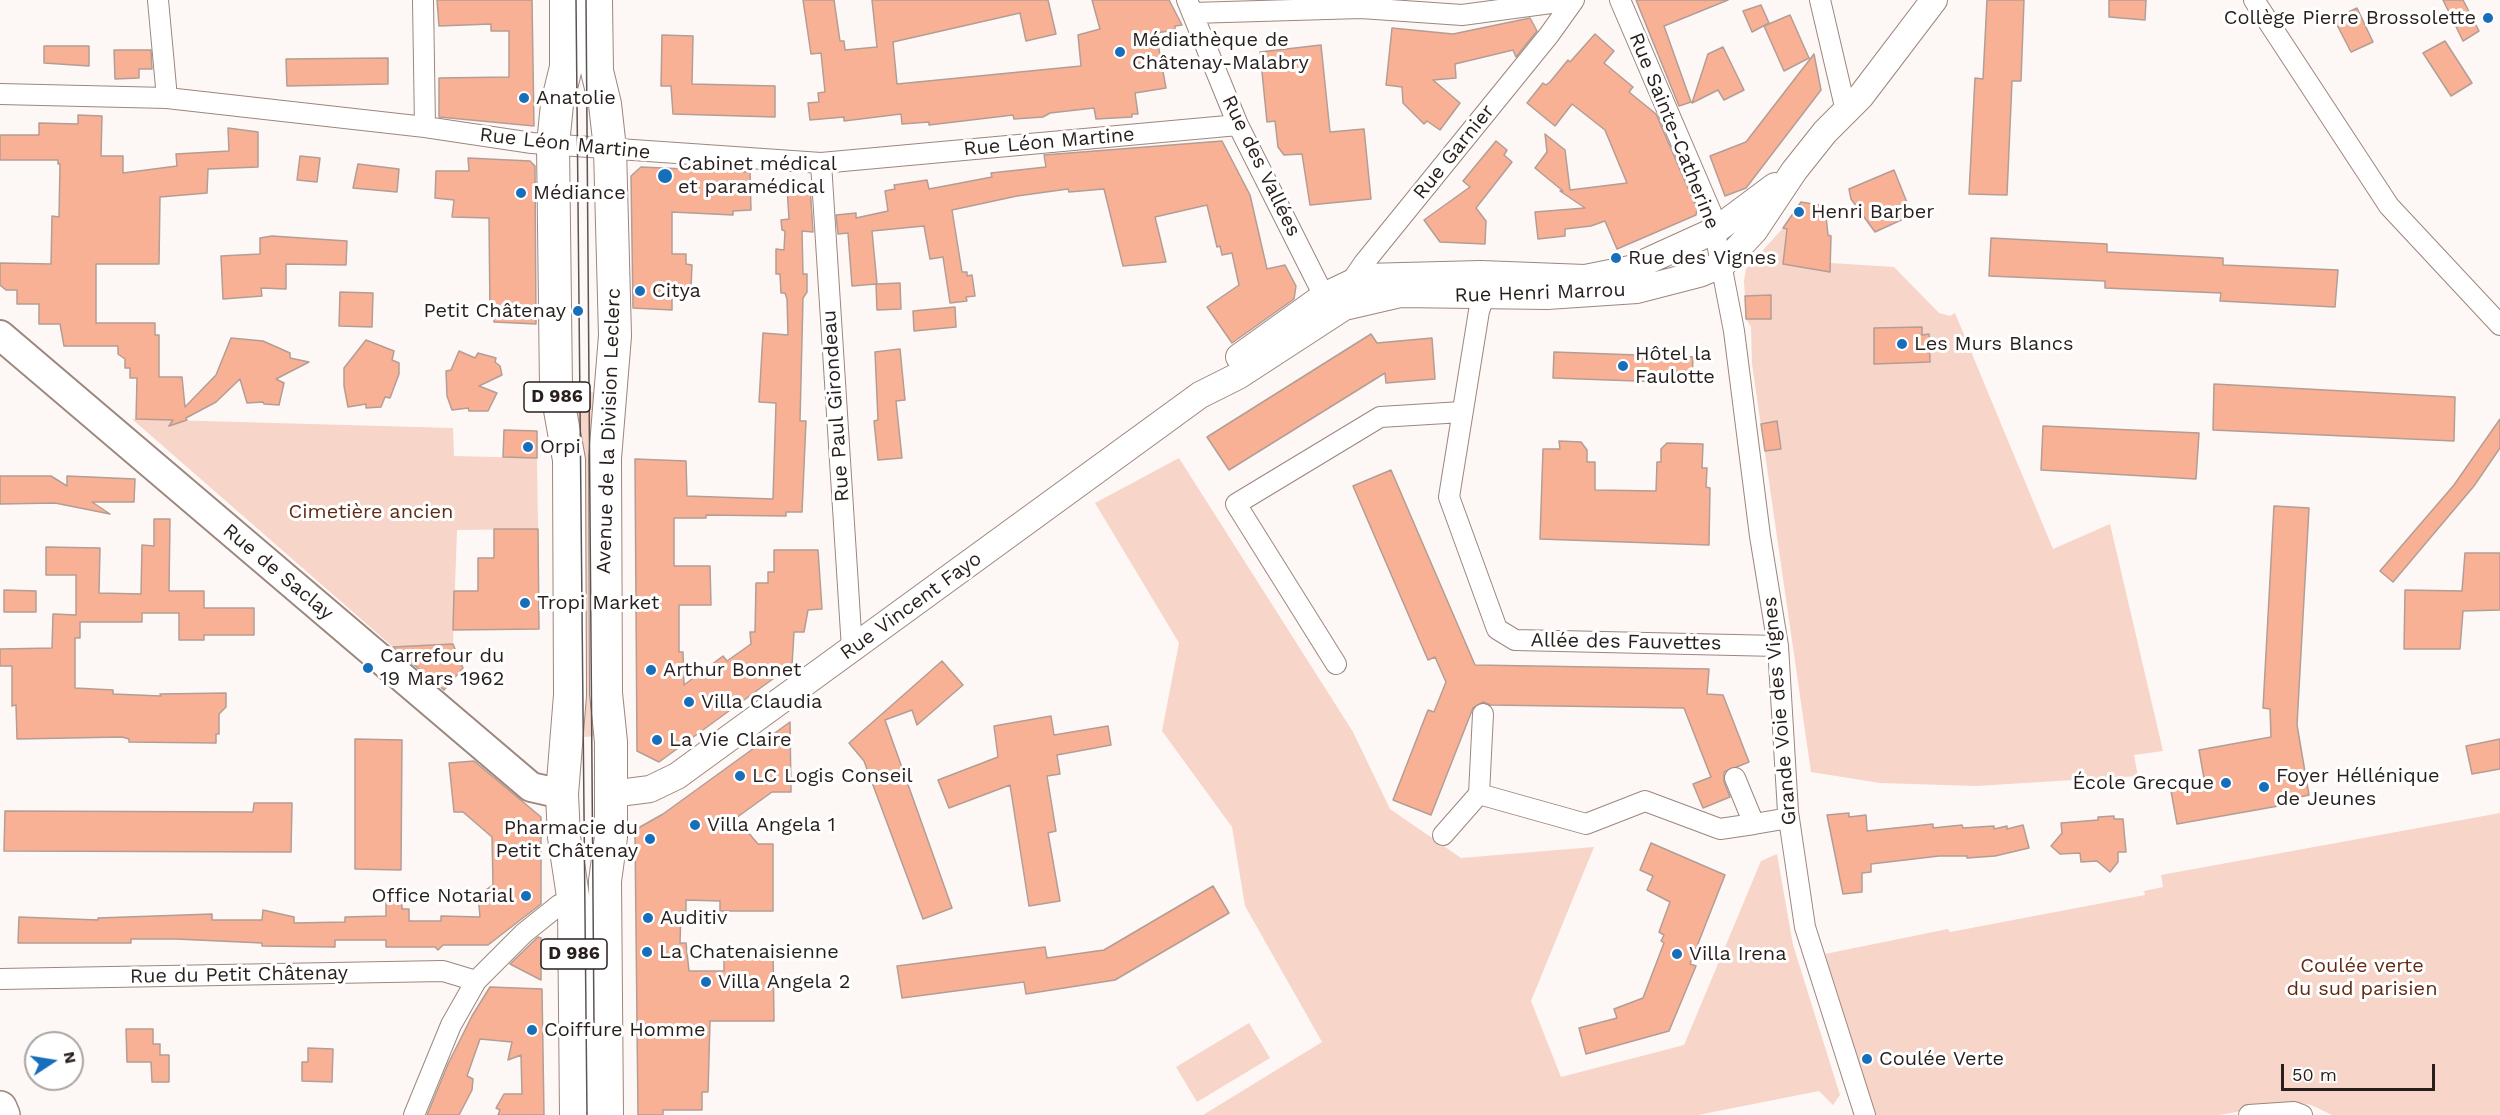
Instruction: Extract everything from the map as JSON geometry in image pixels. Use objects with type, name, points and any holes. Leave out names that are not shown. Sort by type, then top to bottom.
[{"type":"highway","points":[[0,1108],[3,1115]]},
{"type":"main road","name":"Avenue de la Division Leclerc","points":[[566,0],[566,67],[557,104],[553,145],[556,388],[569,460],[570,695],[562,794],[564,837],[574,903],[576,1115]]},
{"type":"main road","name":"Avenue de la Division Leclerc","points":[[596,0],[597,71],[605,104],[610,149],[615,336],[605,470],[606,693],[611,742],[612,837],[605,881],[607,1115]]},
{"type":"main road","name":"Rue de Saclay","points":[[0,335],[531,787],[562,794]]},
{"type":"main road","points":[[562,794],[611,794]]},
{"type":"street","points":[[158,0],[167,98]]},
{"type":"street","points":[[423,0],[425,127]]},
{"type":"street","points":[[1190,7],[1361,8],[1462,15],[1573,0]]},
{"type":"street","name":"Rue Garnier","points":[[1350,282],[1549,35],[1573,0]]},
{"type":"street","name":"Rue Sainte-Catherine","points":[[1620,0],[1711,212],[1723,264]]},
{"type":"street","points":[[1820,0],[1846,111]]},
{"type":"street","name":"Rue Henri Marrou","points":[[1334,302],[1400,294],[1484,297],[1557,296],[1637,290],[1699,274],[1723,264],[1754,231],[1794,171],[1825,132],[1872,83],[1934,0]]},
{"type":"street","points":[[2254,0],[2389,206],[2500,325]]},
{"type":"street","name":"Rue des Vallées","points":[[1190,7],[1238,125],[1334,302]]},
{"type":"street","name":"Rue Léon Martine","points":[[0,94],[167,98],[425,127],[553,145],[820,163],[1238,125]]},
{"type":"street","name":"Rue Paul Girondeau","points":[[820,163],[852,649]]},
{"type":"street","name":"Rue Henri Marrou","points":[[1350,282],[1379,275],[1480,274],[1585,278],[1630,269],[1694,242],[1716,230],[1755,204],[1794,171]]},
{"type":"street","name":"Grande Voie des Vignes","points":[[1723,264],[1778,646],[1789,818],[1806,927],[1865,1115]]},
{"type":"street","name":"Rue Vincent Fayo","points":[[611,794],[650,789],[677,776],[1200,395],[1238,376],[1334,302],[1350,282]]},
{"type":"street","name":"Allée des Fauvettes","points":[[1484,297],[1462,412],[1449,497],[1497,629],[1515,640],[1778,646]]},
{"type":"street","points":[[1335,664],[1236,504],[1380,417],[1462,412]]},
{"type":"street","points":[[1443,835],[1479,795],[1483,714]]},
{"type":"street","points":[[1735,778],[1754,824]]},
{"type":"street","points":[[1479,795],[1586,824],[1645,801],[1720,829],[1789,818]]},
{"type":"street","points":[[414,1115],[451,1025],[476,981],[524,933],[559,905],[574,903]]},
{"type":"street","name":"Rue du Petit Châtenay","points":[[0,979],[443,971],[476,981]]},
{"type":"street","points":[[2249,1115],[2294,1112],[2302,1115]]},
{"type":"green space","points":[[1783,228],[1831,236],[1831,263],[1894,267],[1939,313],[1950,316],[1955,313],[2053,549],[2110,524],[2163,751],[2134,755],[2138,776],[1976,786],[1880,783],[1811,772],[1752,364],[1751,327],[1746,319],[1744,281],[1746,269]]},
{"type":"green space","points":[[605,392],[603,736],[582,737],[563,393]]},
{"type":"green space","name":"Cimetière ancien","points":[[132,419],[453,428],[454,456],[537,458],[538,529],[457,530],[453,644],[393,647]]},
{"type":"green space","points":[[1179,458],[1353,732],[1390,809],[1461,858],[1594,847],[1531,1001],[1561,1077],[1684,1045],[1761,861],[1777,854],[1793,945],[1840,1095],[1833,1105],[1819,1091],[1698,1115],[1203,1115],[1322,1042],[1245,906],[1232,827],[1162,731],[1179,643],[1095,503]]},
{"type":"green space","name":"Coulée verte du sud parisien","points":[[2500,813],[2500,1115],[2332,1115],[2311,1105],[2293,1102],[2219,1115],[1876,1115],[1825,954],[1948,929],[1950,932],[2145,895],[2144,891],[2163,887],[2161,875]]},
{"type":"green space","points":[[1249,1023],[1270,1058],[1197,1102],[1176,1067]]},
{"type":"building","points":[[437,0],[532,0],[534,126],[439,117],[439,78],[509,77],[509,31],[491,31],[491,24],[439,26]]},
{"type":"building","points":[[803,0],[834,0],[840,41],[844,41],[845,50],[877,47],[872,0],[1048,0],[1056,34],[1026,41],[1020,13],[893,42],[897,84],[1081,66],[1078,35],[1100,29],[1092,0],[1169,0],[1182,25],[1175,26],[1175,30],[1156,33],[1166,88],[1135,93],[1138,114],[1132,114],[1132,117],[1096,119],[1094,108],[1050,113],[1043,117],[1014,119],[1013,115],[929,125],[929,122],[902,124],[901,114],[844,121],[844,117],[810,120],[808,103],[819,102],[818,93],[825,92],[821,53],[811,54]]},
{"type":"building","points":[[1636,0],[1728,0],[1664,26],[1691,102],[1679,106]]},
{"type":"building","points":[[1987,0],[2024,0],[2021,81],[2012,81],[2007,195],[1969,194],[1975,78],[1983,79]]},
{"type":"building","points":[[2109,0],[2146,0],[2145,20],[2109,17]]},
{"type":"building","points":[[2443,0],[2463,0],[2479,31],[2463,41]]},
{"type":"building","points":[[1761,5],[1769,23],[1752,32],[1743,11]]},
{"type":"building","points":[[2357,8],[2373,42],[2351,52],[2334,19]]},
{"type":"building","points":[[1790,15],[1809,58],[1784,71],[1764,26]]},
{"type":"building","points":[[1530,18],[1537,31],[1516,57],[1513,50],[1455,64],[1456,78],[1433,80],[1460,103],[1440,130],[1427,121],[1424,124],[1403,103],[1402,87],[1386,85],[1392,28],[1453,34]]},
{"type":"building","points":[[1595,34],[1614,51],[1604,63],[1633,87],[1629,92],[1656,114],[1697,209],[1696,215],[1617,249],[1605,221],[1591,226],[1565,229],[1565,236],[1538,239],[1535,212],[1585,208],[1560,191],[1563,191],[1535,168],[1547,152],[1545,134],[1565,150],[1570,190],[1627,183],[1605,130],[1572,104],[1555,126],[1527,103],[1543,83],[1546,85],[1550,82],[1568,60],[1570,62]]},
{"type":"building","points":[[662,35],[693,36],[692,84],[775,86],[775,117],[673,114],[671,86],[661,86]]},
{"type":"building","points":[[2445,41],[2472,83],[2451,96],[2423,53]]},
{"type":"building","points":[[1321,45],[1330,132],[1364,129],[1371,199],[1310,205],[1302,154],[1284,155],[1278,147],[1275,121],[1267,122],[1260,52]]},
{"type":"building","points":[[44,46],[89,46],[89,66],[44,63]]},
{"type":"building","points":[[1723,47],[1744,90],[1724,100],[1718,90],[1692,103],[1708,54]]},
{"type":"building","points":[[114,50],[151,50],[152,69],[139,69],[139,78],[115,79]]},
{"type":"building","points":[[1814,54],[1821,90],[1746,188],[1725,196],[1710,156],[1746,142]]},
{"type":"building","points":[[388,58],[388,84],[287,86],[286,59]]},
{"type":"building","points":[[78,115],[102,116],[101,156],[123,156],[123,173],[177,166],[176,154],[229,151],[228,128],[258,132],[258,167],[208,169],[207,193],[160,197],[159,264],[96,264],[96,323],[155,323],[155,335],[159,335],[159,377],[182,377],[185,407],[216,375],[231,338],[263,341],[290,353],[290,358],[309,362],[276,379],[284,383],[279,405],[263,402],[247,403],[240,379],[216,402],[186,418],[187,420],[169,426],[173,420],[136,419],[137,378],[130,378],[130,368],[125,368],[125,359],[118,354],[118,346],[64,346],[60,324],[39,324],[39,304],[17,304],[17,290],[6,290],[0,285],[0,263],[51,264],[52,216],[59,217],[60,164],[58,160],[0,160],[0,135],[39,135],[39,123],[78,124]]},
{"type":"building","points":[[1222,141],[1250,195],[1267,269],[1285,265],[1296,286],[1294,299],[1232,343],[1207,307],[1239,285],[1232,253],[1222,255],[1220,246],[1217,247],[1207,205],[1155,217],[1166,262],[1123,266],[1104,189],[1069,192],[1068,189],[1017,196],[952,210],[962,272],[967,272],[967,276],[972,275],[975,296],[966,297],[967,301],[950,303],[943,257],[930,259],[924,226],[872,231],[877,284],[900,283],[901,309],[877,310],[876,284],[852,286],[848,233],[838,234],[836,215],[856,213],[856,218],[888,211],[885,191],[895,189],[894,185],[927,180],[929,189],[992,177],[991,173],[1046,167],[1044,155]]},
{"type":"building","points":[[1496,141],[1507,150],[1504,155],[1512,162],[1476,208],[1486,221],[1485,244],[1440,242],[1424,220],[1470,187],[1463,181]]},
{"type":"building","points":[[300,156],[320,158],[317,182],[297,180]]},
{"type":"building","points":[[468,158],[530,161],[535,166],[536,324],[494,322],[494,313],[490,313],[489,218],[452,217],[454,200],[435,198],[436,171],[469,171]]},
{"type":"building","points":[[358,164],[399,169],[397,192],[353,188]]},
{"type":"building","points":[[641,167],[750,172],[751,210],[733,211],[733,215],[672,212],[672,254],[686,254],[686,264],[692,265],[691,287],[672,287],[672,310],[633,308],[631,176]]},
{"type":"building","points":[[1894,170],[1912,215],[1875,232],[1851,199],[1849,189]]},
{"type":"building","points":[[810,185],[813,232],[802,231],[803,274],[807,274],[807,292],[803,298],[800,421],[806,421],[802,512],[786,512],[786,516],[706,515],[706,518],[674,518],[674,566],[710,566],[711,605],[679,605],[679,652],[683,652],[684,685],[723,656],[727,661],[751,644],[750,632],[755,632],[756,583],[768,583],[768,572],[774,572],[774,550],[818,550],[822,609],[808,610],[804,632],[794,632],[792,665],[659,762],[637,751],[635,459],[686,461],[687,496],[773,499],[776,403],[759,402],[763,333],[788,335],[787,299],[785,293],[781,293],[780,274],[776,274],[776,249],[784,250],[785,231],[782,230],[781,220],[789,219],[787,187]]},
{"type":"building","points":[[1801,202],[1825,206],[1828,235],[1831,236],[1830,272],[1783,264],[1787,229],[1783,228]]},
{"type":"building","points":[[272,236],[347,241],[346,265],[286,264],[286,289],[261,288],[262,296],[223,299],[221,256],[260,254],[260,238]]},
{"type":"building","points":[[1991,238],[2107,244],[2107,252],[2223,258],[2223,265],[2338,270],[2335,307],[2220,301],[2221,293],[2105,288],[2105,281],[1989,276]]},
{"type":"building","points":[[340,292],[373,293],[372,327],[339,326]]},
{"type":"building","points":[[1771,295],[1771,319],[1746,319],[1745,296]]},
{"type":"building","points":[[955,307],[956,327],[914,331],[913,311]]},
{"type":"building","name":"Les Murs Blancs","points":[[1922,327],[1922,335],[1929,334],[1930,362],[1874,364],[1874,328]]},
{"type":"building","points":[[1371,334],[1377,343],[1432,338],[1435,379],[1386,383],[1385,373],[1229,470],[1207,437]]},
{"type":"building","points":[[366,340],[394,351],[392,360],[399,363],[399,374],[390,398],[385,397],[381,407],[366,408],[366,404],[348,407],[344,386],[344,368]]},
{"type":"building","points":[[900,349],[905,400],[896,401],[902,458],[878,460],[874,421],[878,420],[875,352]]},
{"type":"building","points":[[459,351],[475,358],[478,353],[496,358],[495,362],[500,366],[502,375],[479,386],[497,393],[488,411],[469,411],[468,408],[452,410],[447,396],[446,371],[451,370]]},
{"type":"building","name":"Hôtel la Faulotte","points":[[1554,352],[1693,357],[1692,383],[1553,378]]},
{"type":"building","points":[[2214,384],[2455,397],[2454,441],[2213,430]]},
{"type":"building","points":[[2500,419],[2500,448],[2474,486],[2393,582],[2380,571],[2454,485]]},
{"type":"building","points":[[1777,421],[1781,449],[1765,451],[1761,424]]},
{"type":"building","points":[[2043,426],[2199,433],[2196,479],[2041,470]]},
{"type":"building","points":[[504,430],[537,431],[537,458],[503,457]]},
{"type":"building","points":[[1559,441],[1581,442],[1587,450],[1587,462],[1595,462],[1595,490],[1656,491],[1657,462],[1661,462],[1661,449],[1667,443],[1703,444],[1702,468],[1707,468],[1706,487],[1710,488],[1709,545],[1540,539],[1543,449],[1560,449]]},
{"type":"building","points":[[1391,470],[1475,665],[1709,669],[1707,694],[1723,695],[1749,762],[1724,772],[1724,782],[1730,797],[1703,808],[1693,784],[1711,777],[1684,708],[1491,705],[1483,702],[1473,708],[1431,815],[1393,800],[1428,710],[1434,712],[1446,682],[1435,657],[1428,660],[1353,486]]},
{"type":"building","points":[[0,476],[51,476],[67,486],[67,476],[135,479],[134,502],[92,502],[110,514],[55,503],[0,504]]},
{"type":"building","points":[[2274,506],[2309,508],[2297,725],[2309,795],[2300,797],[2301,802],[2177,824],[2171,791],[2205,784],[2199,750],[2271,737],[2270,709],[2263,708]]},
{"type":"building","points":[[154,519],[170,519],[169,591],[204,591],[204,608],[254,608],[254,635],[204,635],[204,640],[179,640],[179,613],[142,613],[142,622],[80,622],[80,638],[75,638],[75,688],[113,690],[113,694],[161,696],[160,694],[226,693],[226,707],[219,714],[219,734],[216,734],[216,743],[129,742],[129,739],[122,737],[17,739],[16,705],[12,706],[12,666],[0,666],[0,649],[52,648],[53,614],[76,615],[76,575],[46,575],[46,547],[100,548],[99,593],[141,594],[142,545],[154,546]]},
{"type":"building","points":[[494,529],[538,529],[539,629],[453,630],[454,591],[478,591],[478,558],[494,558]]},
{"type":"building","points":[[2465,553],[2500,553],[2500,610],[2463,611],[2460,649],[2404,649],[2405,590],[2462,591]]},
{"type":"building","points":[[4,590],[36,591],[36,612],[4,612]]},
{"type":"building","points":[[453,644],[463,668],[444,690],[393,647]]},
{"type":"building","points":[[942,661],[963,685],[917,725],[912,710],[885,720],[952,908],[923,919],[864,761],[849,743]]},
{"type":"building","points":[[1051,716],[1054,735],[1108,726],[1111,745],[1057,755],[1060,774],[1047,776],[1056,831],[1048,833],[1060,901],[1029,906],[1010,785],[949,808],[938,780],[998,757],[994,726]]},
{"type":"building","points":[[790,722],[791,792],[772,792],[736,818],[758,844],[773,844],[773,911],[720,911],[720,901],[686,900],[686,911],[681,911],[680,943],[686,943],[689,971],[724,971],[724,957],[751,955],[751,950],[773,949],[774,1021],[710,1021],[708,1092],[702,1092],[702,1110],[663,1110],[663,1115],[638,1115],[635,835],[640,827],[663,814]]},
{"type":"building","points":[[355,739],[402,740],[401,870],[355,869]]},
{"type":"building","points":[[2500,739],[2500,769],[2472,774],[2466,746]]},
{"type":"building","points":[[474,761],[541,817],[541,904],[488,945],[443,945],[438,950],[435,947],[386,947],[386,940],[335,940],[335,947],[262,946],[262,943],[176,939],[131,939],[131,943],[18,943],[19,917],[98,920],[98,918],[212,914],[212,920],[262,920],[263,910],[294,917],[294,923],[345,922],[345,917],[386,916],[386,901],[402,901],[402,909],[409,909],[409,921],[441,921],[441,916],[480,917],[478,895],[493,885],[492,837],[463,812],[454,812],[449,763]]},
{"type":"building","points":[[254,803],[292,803],[291,852],[4,851],[5,811],[253,812]]},
{"type":"building","points":[[1849,813],[1849,817],[1866,815],[1867,831],[1933,824],[1933,828],[1962,825],[1963,828],[1994,826],[1994,829],[2023,825],[2029,848],[1995,856],[1967,858],[1967,856],[1939,856],[1871,864],[1871,872],[1862,873],[1862,892],[1843,894],[1827,815]]},
{"type":"building","points":[[2114,816],[2114,819],[2123,819],[2126,852],[2118,852],[2118,862],[2110,872],[2097,861],[2081,862],[2080,853],[2060,854],[2051,846],[2062,833],[2061,823],[2098,820],[2098,817]]},
{"type":"building","name":"Villa Irena","points":[[1651,843],[1725,875],[1690,964],[1696,966],[1669,1031],[1586,1054],[1579,1028],[1617,1018],[1614,1009],[1643,998],[1664,943],[1661,941],[1664,935],[1659,932],[1670,902],[1647,890],[1653,876],[1640,870]]},
{"type":"building","points":[[1213,886],[1229,913],[1115,980],[1026,994],[1024,982],[902,998],[897,966],[1045,947],[1047,958],[1104,950]]},
{"type":"building","points":[[538,937],[541,938],[541,980],[510,964]]},
{"type":"building","points":[[490,987],[542,989],[544,1115],[498,1115],[500,1110],[496,1108],[504,1094],[522,1094],[521,1055],[508,1060],[512,1042],[480,1039],[467,1076],[473,1079],[472,1090],[459,1115],[427,1115],[448,1064],[472,1016]]},
{"type":"building","points":[[126,1029],[153,1029],[153,1044],[160,1044],[160,1055],[169,1055],[169,1082],[152,1082],[151,1062],[127,1062]]},
{"type":"building","points":[[308,1048],[333,1049],[332,1082],[302,1081],[302,1062],[308,1062]]},
{"type":"tram line","points":[[576,0],[587,1115]]},
{"type":"tram line","points":[[586,0],[594,1025]]},
{"type":"place","name":"Collège Pierre Brossolette","points":[[2488,18]]},
{"type":"place","name":"Médiathèque de Châtenay-Malabry","points":[[1120,52]]},
{"type":"place","name":"Anatolie","points":[[524,98]]},
{"type":"place","name":"Cabinet médical et paramédical","points":[[665,176]]},
{"type":"place","name":"Médiance","points":[[521,193]]},
{"type":"place","name":"Henri Barber","points":[[1799,212]]},
{"type":"place","name":"Rue des Vignes","points":[[1616,258]]},
{"type":"place","name":"Citya","points":[[640,291]]},
{"type":"place","name":"Petit Châtenay","points":[[578,311]]},
{"type":"place","name":"Les Murs Blancs","points":[[1902,344]]},
{"type":"place","name":"Hôtel la Faulotte","points":[[1623,366]]},
{"type":"place","name":"Orpi","points":[[528,447]]},
{"type":"place","name":"Tropi Market","points":[[525,603]]},
{"type":"place","name":"Carrefour du 19 Mars 1962","points":[[368,668]]},
{"type":"place","name":"Arthur Bonnet","points":[[651,670]]},
{"type":"place","name":"Villa Claudia","points":[[689,702]]},
{"type":"place","name":"La Vie Claire","points":[[657,740]]},
{"type":"place","name":"LC Logis Conseil","points":[[740,776]]},
{"type":"place","name":"École Grecque","points":[[2226,783]]},
{"type":"place","name":"Foyer Héllénique de Jeunes","points":[[2264,787]]},
{"type":"place","name":"Villa Angela 1","points":[[695,825]]},
{"type":"place","name":"Pharmacie du Petit Châtenay","points":[[650,839]]},
{"type":"place","name":"Office Notarial","points":[[526,896]]},
{"type":"place","name":"Auditiv","points":[[648,918]]},
{"type":"place","name":"La Chatenaisienne","points":[[647,952]]},
{"type":"place","name":"Villa Irena","points":[[1677,954]]},
{"type":"place","name":"Villa Angela 2","points":[[706,982]]},
{"type":"place","name":"Coiffure Homme","points":[[532,1030]]},
{"type":"place","name":"Coulée Verte","points":[[1867,1059]]}]
